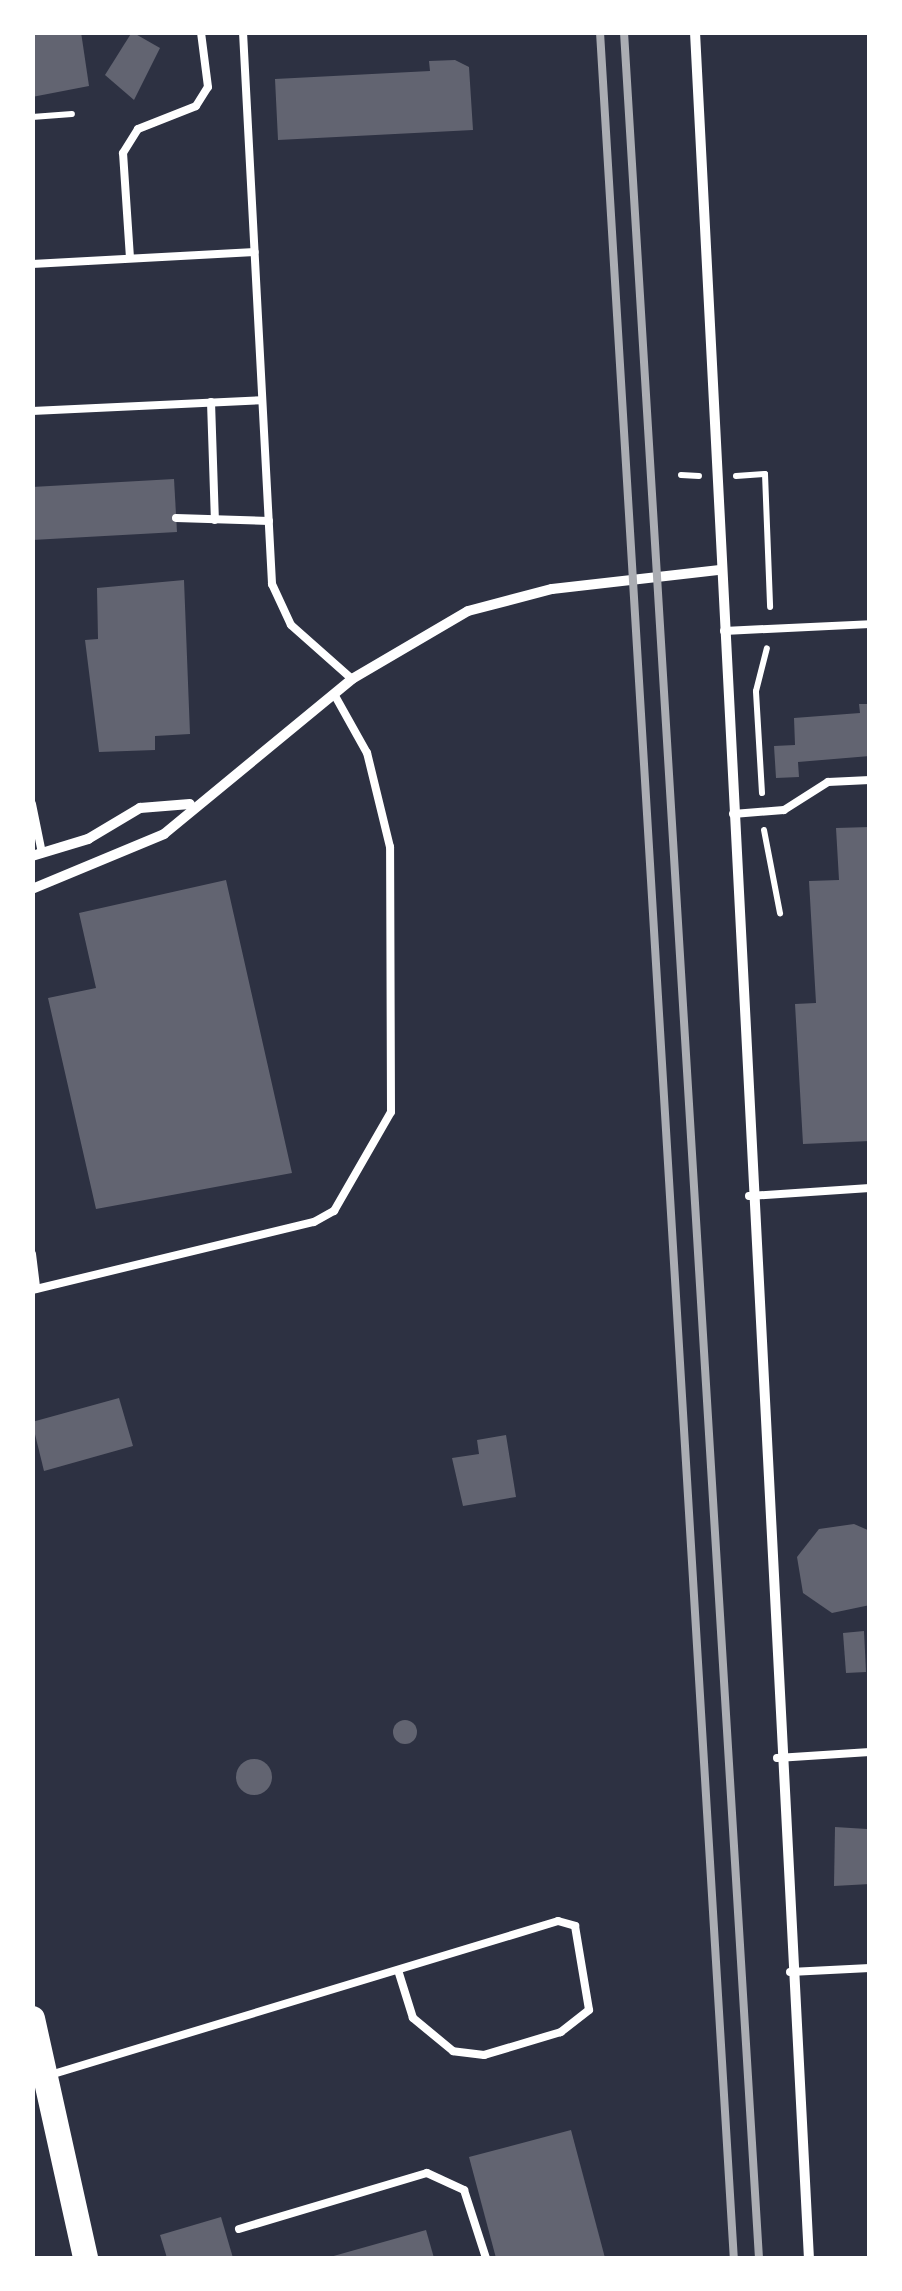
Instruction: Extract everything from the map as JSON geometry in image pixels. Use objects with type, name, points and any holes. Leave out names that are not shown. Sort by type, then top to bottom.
[{"type":"main road","points":[[32,2018],[86,2258]]},
{"type":"street","points":[[695,32],[749,1196],[808,2258]]},
{"type":"street","points":[[32,890],[164,834],[190,804],[352,680],[468,611],[552,589],[720,570]]},
{"type":"street","points":[[37,855],[140,808],[190,804]]},
{"type":"lane","points":[[130,258],[122,153],[138,129],[202,96],[201,32]]},
{"type":"lane","points":[[243,32],[272,584],[291,625],[352,680]]},
{"type":"lane","points":[[32,264],[256,252]]},
{"type":"lane","points":[[32,411],[262,400]]},
{"type":"lane","points":[[211,402],[214,520]]},
{"type":"lane","points":[[176,518],[268,521]]},
{"type":"lane","points":[[722,631],[870,624]]},
{"type":"lane","points":[[32,1254],[34,1290],[314,1222],[334,1211],[391,1112],[390,847],[367,754],[334,694]]},
{"type":"lane","points":[[731,814],[763,815],[828,782],[870,780]]},
{"type":"lane","points":[[32,804],[37,855]]},
{"type":"lane","points":[[749,1196],[870,1188]]},
{"type":"lane","points":[[778,1758],[870,1752]]},
{"type":"lane","points":[[46,2077],[558,1920],[575,1926],[589,2010],[561,2032],[484,2055],[453,2051],[412,2018],[398,1970]]},
{"type":"lane","points":[[790,1972],[870,1968]]},
{"type":"lane","points":[[239,2229],[427,2173],[464,2190],[486,2258]]},
{"type":"path","points":[[32,117],[72,114]]},
{"type":"path","points":[[682,475],[714,478],[765,474],[771,628],[756,690],[763,815],[780,912]]},
{"type":"building","points":[[32,32],[81,32],[89,86],[32,97]]},
{"type":"building","points":[[132,32],[160,48],[134,100],[105,75]]},
{"type":"building","points":[[455,60],[469,67],[473,130],[278,140],[275,79],[430,71],[429,61]]},
{"type":"building","points":[[174,479],[177,532],[32,540],[32,487]]},
{"type":"building","points":[[184,580],[190,734],[155,736],[155,750],[99,752],[85,640],[98,639],[97,588]]},
{"type":"building","points":[[859,704],[870,704],[870,756],[798,762],[799,777],[776,778],[774,746],[795,745],[794,718],[860,713]]},
{"type":"building","points":[[870,827],[870,1141],[803,1144],[795,1004],[816,1003],[809,881],[839,880],[836,828]]},
{"type":"building","points":[[226,880],[292,1173],[96,1209],[48,998],[96,988],[79,913]]},
{"type":"building","points":[[119,1398],[133,1446],[44,1471],[32,1422]]},
{"type":"building","points":[[506,1435],[516,1497],[463,1506],[452,1458],[479,1454],[477,1440]]},
{"type":"building","points":[[854,1524],[870,1531],[870,1605],[832,1613],[803,1593],[797,1557],[819,1529]]},
{"type":"building","points":[[864,1631],[866,1672],[846,1673],[843,1633]]},
{"type":"building","points":[[405,1720],[414,1723],[414,1741],[405,1744],[396,1741],[393,1732],[396,1723]]},
{"type":"building","points":[[254,1759],[267,1764],[272,1777],[267,1790],[254,1795],[241,1790],[236,1777],[241,1764]]},
{"type":"building","points":[[835,1827],[867,1829],[870,1884],[834,1886]]},
{"type":"building","points":[[571,2130],[605,2258],[496,2258],[469,2157]]},
{"type":"building","points":[[221,2217],[233,2258],[167,2258],[160,2235]]},
{"type":"building","points":[[426,2230],[434,2258],[330,2258],[330,2257]]},
{"type":"railway","points":[[600,32],[734,2258]]},
{"type":"railway","points":[[624,32],[759,2258]]}]
